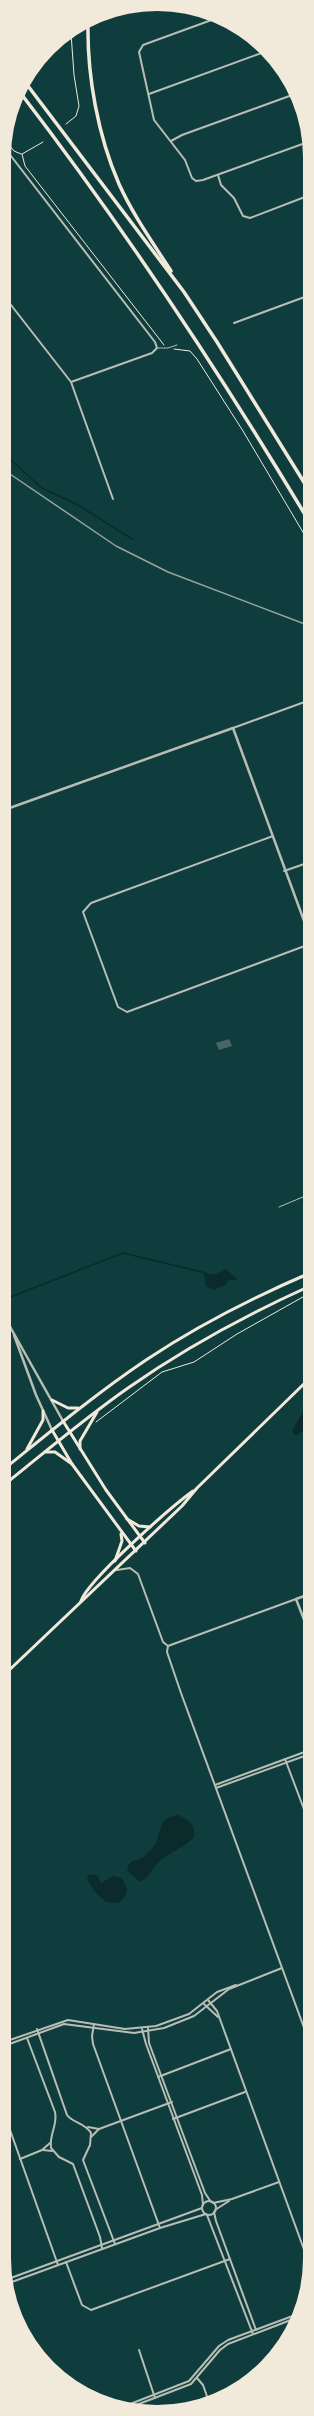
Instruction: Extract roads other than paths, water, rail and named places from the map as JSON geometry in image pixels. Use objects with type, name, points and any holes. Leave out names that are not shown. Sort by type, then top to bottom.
[{"type":"highway","points":[[88,28],[90,77],[99,117],[119,183],[130,205],[184,292],[218,342],[303,481]]},
{"type":"highway","points":[[29,87],[184,292]]},
{"type":"highway","points":[[24,97],[36,112],[189,327],[303,512]]},
{"type":"main road","points":[[11,1463],[80,1408],[148,1359],[178,1340],[268,1291],[303,1276]]},
{"type":"main road","points":[[11,1479],[99,1409],[198,1343],[244,1317],[303,1289]]},
{"type":"main road","points":[[11,1668],[81,1601],[85,1600],[145,1543],[182,1506],[197,1488],[303,1385]]},
{"type":"main road","points":[[52,1400],[68,1408],[80,1408]]},
{"type":"main road","points":[[80,1449],[80,1441],[99,1409]]},
{"type":"main road","points":[[25,1452],[43,1420],[43,1411]]},
{"type":"main road","points":[[63,1421],[126,1518],[145,1543]]},
{"type":"main road","points":[[52,1430],[72,1464],[136,1551]]},
{"type":"main road","points":[[44,1453],[55,1452],[72,1464]]},
{"type":"main road","points":[[81,1601],[82,1596],[114,1562],[177,1502],[197,1488]]},
{"type":"main road","points":[[126,1518],[145,1528],[152,1526]]},
{"type":"main road","points":[[114,1562],[122,1541],[121,1532]]},
{"type":"street","points":[[209,21],[144,45],[139,52],[154,120],[185,160],[192,178],[196,181],[203,180],[303,144]]},
{"type":"street","points":[[148,94],[260,54]]},
{"type":"street","points":[[171,141],[182,135],[290,96]]},
{"type":"street","points":[[11,156],[124,300],[155,342],[157,348],[152,353],[71,382]]},
{"type":"street","points":[[218,175],[221,185],[234,198],[244,216],[250,218],[303,199]]},
{"type":"street","points":[[234,323],[303,298]]},
{"type":"street","points":[[11,305],[71,382],[113,500]]},
{"type":"street","points":[[11,807],[303,703]]},
{"type":"street","points":[[233,728],[273,836],[284,871],[303,919]]},
{"type":"street","points":[[273,836],[91,903],[83,912],[118,1006],[127,1012],[303,947]]},
{"type":"street","points":[[284,871],[303,864]]},
{"type":"street","points":[[11,1328],[63,1421]]},
{"type":"street","points":[[11,1328],[43,1411],[52,1430]]},
{"type":"street","points":[[117,1570],[130,1568],[136,1571],[140,1577],[163,1642],[168,1646]]},
{"type":"street","points":[[168,1646],[303,1596]]},
{"type":"street","points":[[296,1599],[303,1617]]},
{"type":"street","points":[[168,1646],[167,1652],[303,2025]]},
{"type":"street","points":[[215,1785],[303,1753]]},
{"type":"street","points":[[216,1788],[303,1757]]},
{"type":"street","points":[[285,1759],[303,1806]]},
{"type":"street","points":[[11,2044],[64,2024],[125,2032],[148,2032],[194,2016],[212,2003],[222,1993],[282,1968]]},
{"type":"street","points":[[11,2039],[68,2020],[125,2029],[148,2028],[189,2014],[223,1989],[241,1984]]},
{"type":"street","points":[[208,2000],[212,2003],[220,2019],[303,2247]]},
{"type":"street","points":[[204,2004],[208,2006],[220,2019]]},
{"type":"street","points":[[94,2024],[93,2044],[160,2228]]},
{"type":"street","points":[[142,2028],[173,2119],[202,2195],[202,2207],[226,2260],[253,2334]]},
{"type":"street","points":[[148,2028],[149,2043],[205,2193],[212,2202],[216,2221],[257,2333]]},
{"type":"street","points":[[37,2030],[67,2115],[70,2119],[87,2127],[99,2129],[172,2102]]},
{"type":"street","points":[[26,2034],[57,2120],[52,2131],[50,2143],[52,2149],[59,2157],[73,2164],[100,2237],[102,2248]]},
{"type":"street","points":[[158,2077],[231,2049]]},
{"type":"street","points":[[173,2119],[246,2092]]},
{"type":"street","points":[[87,2127],[91,2133],[83,2160],[115,2244]]},
{"type":"street","points":[[90,2138],[99,2129]]},
{"type":"street","points":[[11,2136],[58,2265]]},
{"type":"street","points":[[42,2150],[50,2143]]},
{"type":"street","points":[[20,2159],[42,2150],[52,2149]]},
{"type":"street","points":[[12,2278],[158,2224],[212,2202],[232,2199],[279,2182]]},
{"type":"street","points":[[13,2282],[160,2228],[206,2215],[215,2211],[232,2199]]},
{"type":"street","points":[[66,2262],[82,2305],[91,2310],[230,2259]]},
{"type":"street","points":[[133,2403],[185,2383],[194,2376],[219,2346],[229,2339],[291,2317]]},
{"type":"street","points":[[139,2404],[187,2386],[197,2378],[222,2348],[253,2334],[290,2320]]},
{"type":"street","points":[[139,2350],[155,2398]]},
{"type":"street","points":[[194,2376],[203,2385],[207,2396]]},
{"type":"lane","points":[[157,348],[168,348],[177,345]]},
{"type":"lane","points":[[279,1206],[303,1197]]},
{"type":"water","points":[[226,1269],[238,1280],[228,1280],[227,1284],[214,1290],[206,1286],[204,1275],[206,1273],[214,1275]]},
{"type":"water","points":[[303,1411],[303,1430],[296,1436],[292,1431]]},
{"type":"water","points":[[177,1815],[188,1820],[193,1826],[195,1833],[194,1837],[187,1844],[161,1860],[146,1878],[139,1881],[127,1871],[129,1864],[142,1858],[154,1846],[163,1823],[166,1819]]},
{"type":"water","points":[[89,1874],[98,1876],[101,1883],[113,1876],[122,1878],[127,1889],[125,1897],[119,1903],[106,1902],[94,1891],[87,1879]]},
{"type":"waterway","points":[[11,460],[42,488],[78,505],[132,539]]},
{"type":"waterway","points":[[11,1297],[123,1253],[206,1273]]},
{"type":"railway","points":[[11,475],[116,546],[168,572],[303,623]]}]
